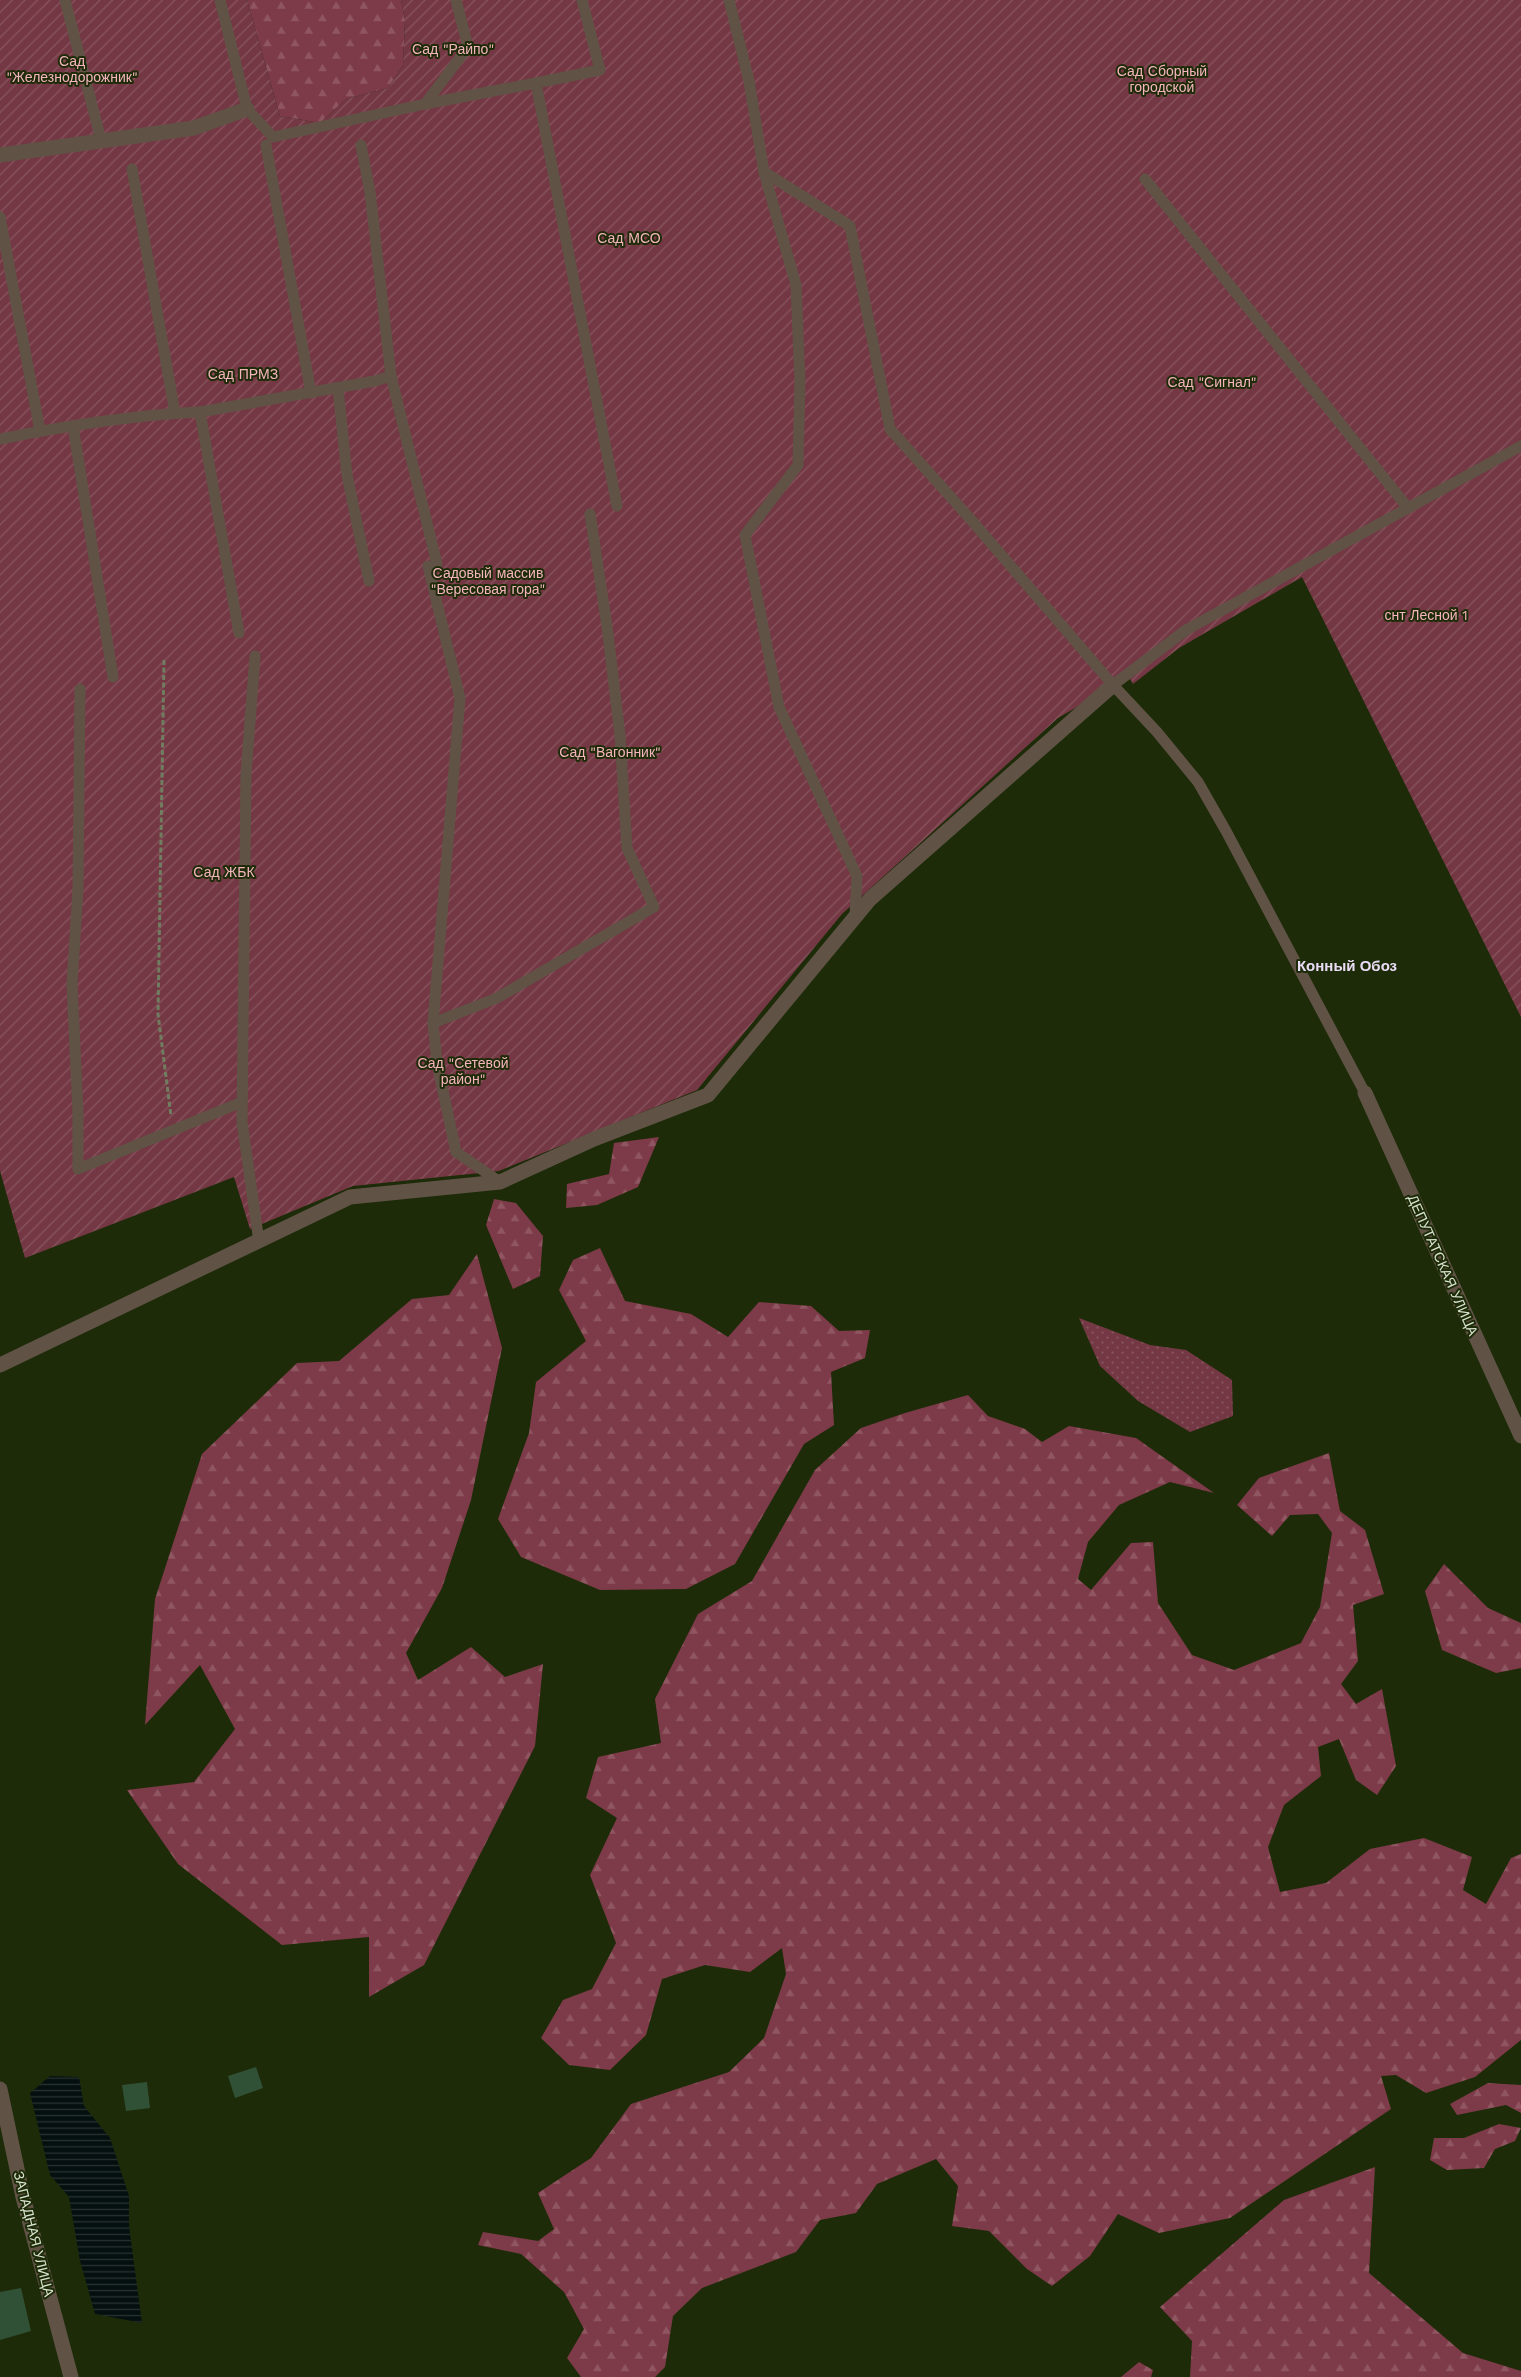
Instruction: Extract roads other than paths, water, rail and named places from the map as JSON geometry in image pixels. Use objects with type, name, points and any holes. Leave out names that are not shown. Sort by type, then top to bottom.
[{"type":"street","points":[[0,155],[48,150],[102,140],[194,128],[247,109]]},
{"type":"street","points":[[0,1365],[350,1197],[500,1182],[594,1140],[708,1094],[870,899],[1113,685]]},
{"type":"street","name":"ДЕПУТАТСКАЯ УЛИЦА","points":[[1365,1093],[1521,1436]]},
{"type":"street","name":"ЗАПАДНАЯ УЛИЦА","points":[[0,2089],[23,2197],[71,2377]]},
{"type":"lane","points":[[65,0],[102,140]]},
{"type":"lane","points":[[220,0],[247,109],[273,137],[425,104],[600,70],[582,0]]},
{"type":"lane","points":[[425,104],[468,47],[456,0]]},
{"type":"lane","points":[[729,0],[749,81],[764,172],[796,285],[800,382],[798,465],[745,535],[779,707],[857,876],[855,917]]},
{"type":"lane","points":[[536,83],[617,506]]},
{"type":"lane","points":[[266,145],[311,393]]},
{"type":"lane","points":[[361,145],[370,192],[391,376],[460,698],[433,1023],[438,1063],[456,1152],[500,1182]]},
{"type":"lane","points":[[132,169],[175,413]]},
{"type":"lane","points":[[764,172],[850,226],[890,429],[974,522],[1113,685],[1157,732],[1198,782],[1365,1093]]},
{"type":"lane","points":[[1145,179],[1408,508]]},
{"type":"lane","points":[[0,217],[40,431]]},
{"type":"lane","points":[[0,439],[72,426],[175,413],[200,412],[338,388],[391,376]]},
{"type":"lane","points":[[338,388],[347,475],[369,581]]},
{"type":"lane","points":[[200,412],[239,633]]},
{"type":"lane","points":[[72,426],[113,678]]},
{"type":"lane","points":[[1113,685],[1186,630],[1521,446]]},
{"type":"lane","points":[[433,1023],[497,998],[654,906],[627,848],[620,735],[607,626],[590,514]]},
{"type":"lane","points":[[255,656],[246,774],[242,1122],[259,1242]]},
{"type":"lane","points":[[80,689],[78,889],[72,984],[78,1112],[78,1169],[242,1102]]},
{"type":"district","name":"Конный Обоз","points":[[1347,966]]},
{"type":"park label","name":"Сад \"Райпо\"","points":[[453,49]]},
{"type":"park label","name":"Сад \"Железнодорожник\"","points":[[72,69]]},
{"type":"park label","name":"Сад Сборный городской","points":[[1162,79]]},
{"type":"park label","name":"Сад МСО","points":[[629,238]]},
{"type":"park label","name":"Сад ПРМЗ","points":[[243,374]]},
{"type":"park label","name":"Сад \"Сигнал\"","points":[[1212,382]]},
{"type":"park label","name":"Садовый массив \"Вересовая гора\"","points":[[488,582]]},
{"type":"park label","name":"снт Лесной 1","points":[[1426,615]]},
{"type":"park label","name":"Сад \"Вагонник\"","points":[[610,752]]},
{"type":"park label","name":"Сад ЖБК","points":[[224,872]]},
{"type":"park label","name":"Сад \"Сетевой район\"","points":[[463,1072]]}]
